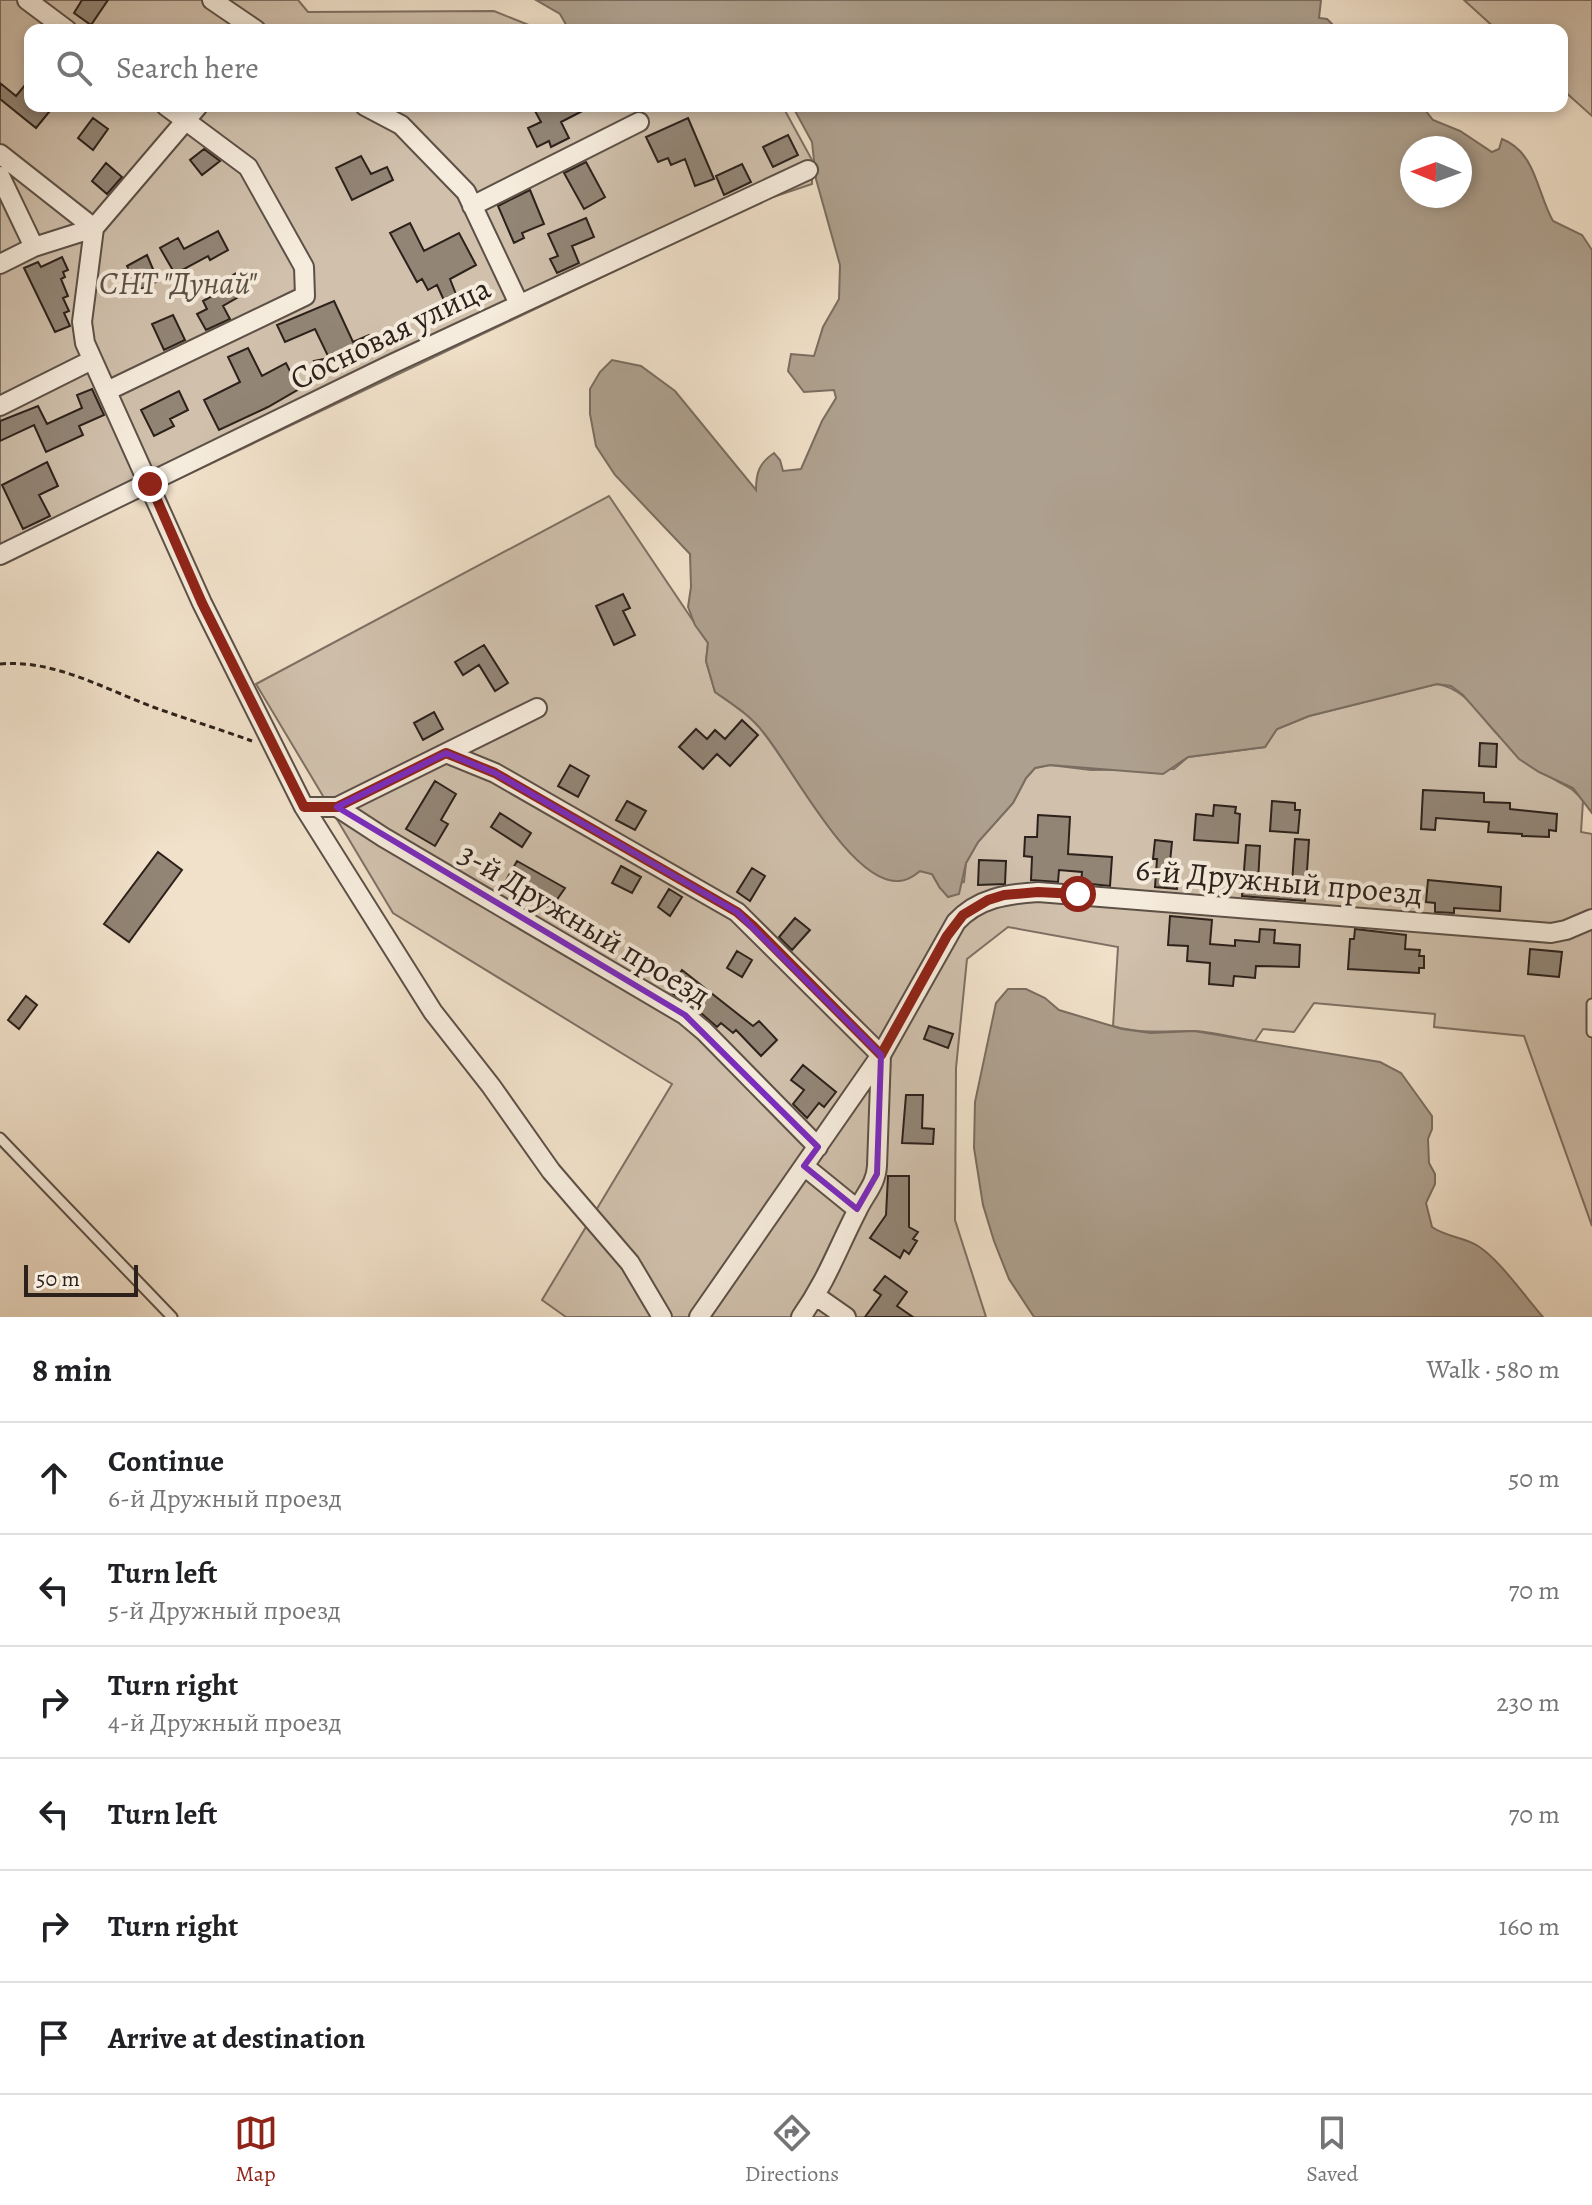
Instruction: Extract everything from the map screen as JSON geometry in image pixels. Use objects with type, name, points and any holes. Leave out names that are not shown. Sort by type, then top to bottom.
[{"type":"street","points":[[27,0],[59,24]]},
{"type":"street","points":[[212,0],[247,24]]},
{"type":"street","points":[[376,112],[401,125],[466,192],[519,304]]},
{"type":"street","points":[[0,264],[34,247],[94,228],[192,113],[248,167],[304,267],[305,296],[107,391]]},
{"type":"street","points":[[472,206],[639,122]]},
{"type":"street","points":[[0,154],[94,228]]},
{"type":"street","name":"Сосновая улица","points":[[0,555],[519,304],[808,170]]},
{"type":"street","points":[[0,176],[34,247]]},
{"type":"street","points":[[94,228],[82,322],[82,332],[92,360],[202,603],[304,807],[433,1012],[491,1086],[551,1171],[630,1263],[662,1317]]},
{"type":"street","points":[[0,406],[92,360]]},
{"type":"street","points":[[304,807],[337,807],[537,708]]},
{"type":"street","points":[[446,753],[495,773],[737,912],[881,1055],[877,1174],[874,1184],[857,1209],[833,1267],[801,1317]]},
{"type":"street","name":"3-й Дружный проезд","points":[[337,807],[685,1015],[818,1147]]},
{"type":"street","name":"6-й Дружный проезд","points":[[881,1055],[947,936],[963,915],[988,900],[1038,892],[1551,933],[1592,919]]},
{"type":"street","points":[[699,1317],[881,1055]]},
{"type":"street","points":[[804,1166],[857,1209]]},
{"type":"street","points":[[816,1296],[846,1317]]},
{"type":"lane","points":[[1592,1004],[1592,1032]]},
{"type":"lane","points":[[0,1138],[172,1317]]},
{"type":"path","points":[[0,664],[34,665],[72,675],[156,708],[275,748]]},
{"type":"highlighted area","points":[[446,753],[495,773],[737,912],[881,1055],[877,1174],[857,1209],[804,1166],[818,1147],[685,1015],[337,807]]},
{"type":"green space","name":"СНТ \"Дунай\"","points":[[0,0],[298,0],[308,12],[494,11],[526,24],[24,24],[24,112],[786,112],[812,160],[812,184],[764,200],[0,564]]},
{"type":"green space","points":[[1464,0],[1592,0],[1592,116],[1568,94],[1568,24],[1490,24]]},
{"type":"green space","points":[[609,496],[708,643],[706,661],[715,692],[758,726],[823,819],[861,863],[880,876],[898,881],[920,871],[932,874],[940,888],[964,882],[966,863],[978,842],[1013,803],[1035,768],[1050,765],[1091,770],[1174,769],[1188,757],[1265,747],[1277,729],[1309,716],[1437,684],[1458,692],[1516,751],[1577,794],[1583,801],[1581,832],[1592,834],[1592,1226],[1524,1036],[1434,1027],[1435,1014],[1314,1003],[1294,1032],[1263,1029],[1255,1041],[1199,1031],[1123,1029],[1113,1026],[1118,947],[1008,927],[967,959],[956,1068],[955,1220],[986,1317],[566,1317],[542,1300],[672,1084],[393,913],[256,684]]},
{"type":"shaded area","points":[[536,0],[1321,0],[1319,18],[1327,19],[1332,24],[566,24],[560,14]]},
{"type":"shaded area","points":[[796,112],[1427,112],[1433,120],[1468,136],[1400,136],[1400,208],[1472,208],[1472,139],[1492,152],[1499,149],[1502,139],[1513,145],[1529,163],[1553,221],[1582,235],[1592,250],[1592,813],[1573,788],[1519,759],[1463,695],[1451,686],[1437,684],[1309,716],[1277,729],[1265,747],[1188,757],[1163,774],[1050,765],[1035,768],[1013,803],[978,842],[966,863],[959,894],[948,897],[932,874],[920,871],[898,881],[880,877],[861,863],[823,820],[758,726],[715,692],[706,661],[708,643],[695,625],[688,607],[690,554],[615,475],[596,446],[590,414],[590,389],[612,360],[641,366],[675,391],[756,490],[759,469],[774,453],[783,471],[801,469],[836,398],[834,390],[804,392],[788,371],[791,354],[814,356],[823,327],[839,299],[840,265],[816,179],[812,142]]},
{"type":"shaded area","points":[[1008,989],[1026,989],[1045,998],[1059,1010],[1122,1029],[1151,1033],[1194,1031],[1380,1062],[1401,1073],[1432,1116],[1428,1139],[1429,1163],[1435,1174],[1435,1184],[1426,1203],[1432,1227],[1473,1243],[1486,1252],[1543,1317],[1034,1317],[1009,1279],[994,1241],[983,1205],[974,1148],[975,1102],[996,1003]]},
{"type":"building","points":[[82,0],[108,0],[92,24],[74,13]]},
{"type":"building","points":[[0,83],[16,96],[24,86],[24,112],[49,112],[36,128],[0,99]]},
{"type":"building","points":[[536,112],[580,112],[561,122],[569,138],[551,147],[549,141],[537,147],[528,128],[541,122]]},
{"type":"building","points":[[93,118],[108,129],[93,150],[78,138]]},
{"type":"building","points":[[688,118],[714,179],[695,186],[685,159],[671,165],[668,158],[658,162],[646,137]]},
{"type":"building","points":[[788,135],[798,155],[773,167],[763,147]]},
{"type":"building","points":[[204,149],[220,161],[202,175],[190,160]]},
{"type":"building","points":[[361,156],[371,174],[387,167],[393,180],[352,200],[336,168]]},
{"type":"building","points":[[586,162],[605,197],[584,209],[564,173]]},
{"type":"building","points":[[106,163],[122,177],[107,194],[92,181]]},
{"type":"building","points":[[742,164],[751,182],[724,195],[716,176]]},
{"type":"building","points":[[530,190],[544,224],[522,233],[524,238],[514,243],[498,206]]},
{"type":"building","points":[[586,218],[594,237],[572,246],[579,263],[557,273],[550,259],[558,256],[548,234]]},
{"type":"building","points":[[410,223],[424,251],[459,233],[476,265],[450,279],[459,302],[447,307],[437,285],[428,290],[422,279],[417,282],[390,233]]},
{"type":"building","points":[[218,231],[228,250],[210,260],[208,256],[175,274],[160,248],[178,238],[184,249]]},
{"type":"building","points":[[147,255],[158,281],[139,290],[127,266]]},
{"type":"building","points":[[62,257],[68,270],[63,272],[65,277],[61,279],[68,296],[63,298],[69,311],[64,313],[70,326],[55,332],[24,268],[38,262],[41,267]]},
{"type":"building","points":[[238,272],[249,291],[223,306],[230,319],[206,330],[197,314],[207,309],[203,301],[223,290],[219,283]]},
{"type":"building","points":[[334,301],[353,342],[369,335],[376,351],[321,374],[314,361],[329,358],[315,329],[285,342],[277,325]]},
{"type":"building","points":[[173,315],[185,340],[164,350],[152,324]]},
{"type":"building","points":[[248,348],[262,376],[286,363],[299,389],[219,430],[204,400],[240,382],[228,357]]},
{"type":"building","points":[[92,389],[104,415],[79,426],[83,435],[46,452],[34,425],[0,441],[0,421],[38,406],[47,424],[82,408],[77,395]]},
{"type":"building","points":[[179,391],[188,410],[170,419],[174,426],[154,436],[141,410]]},
{"type":"building","points":[[47,462],[58,486],[39,495],[50,516],[23,529],[2,485]]},
{"type":"building","points":[[623,594],[630,608],[623,611],[635,635],[614,645],[596,606]]},
{"type":"building","points":[[484,645],[508,683],[495,691],[479,665],[463,675],[455,662]]},
{"type":"building","points":[[434,712],[443,729],[423,740],[414,723]]},
{"type":"building","points":[[742,720],[758,735],[730,766],[717,754],[703,769],[679,747],[696,729],[707,739],[715,730],[725,739]]},
{"type":"building","points":[[1480,743],[1497,744],[1496,767],[1479,766]]},
{"type":"building","points":[[570,765],[589,776],[578,797],[558,786]]},
{"type":"building","points":[[435,781],[456,794],[441,820],[448,824],[435,846],[406,829]]},
{"type":"building","points":[[1423,790],[1484,793],[1484,802],[1510,803],[1510,809],[1557,814],[1556,831],[1549,830],[1549,837],[1522,836],[1488,832],[1489,822],[1436,818],[1435,830],[1421,829]]},
{"type":"building","points":[[627,801],[646,811],[635,830],[616,820]]},
{"type":"building","points":[[1272,801],[1295,803],[1295,810],[1300,810],[1298,833],[1270,831]]},
{"type":"building","points":[[1214,805],[1236,807],[1235,813],[1240,814],[1238,843],[1194,840],[1196,814],[1213,816]]},
{"type":"building","points":[[500,813],[531,833],[522,847],[491,827]]},
{"type":"building","points":[[1038,815],[1070,817],[1068,854],[1112,857],[1110,886],[1081,883],[1082,872],[1059,870],[1058,882],[1031,880],[1032,857],[1024,856],[1025,837],[1037,837]]},
{"type":"building","points":[[1295,839],[1309,840],[1305,901],[1242,896],[1246,845],[1260,846],[1258,882],[1292,884]]},
{"type":"building","points":[[1155,840],[1172,842],[1170,862],[1179,863],[1177,889],[1155,887]]},
{"type":"building","points":[[158,852],[182,870],[129,942],[104,924]]},
{"type":"building","points":[[979,860],[1006,861],[1005,884],[978,885]]},
{"type":"building","points":[[517,861],[565,888],[549,911],[504,884]]},
{"type":"building","points":[[621,866],[641,877],[632,893],[612,883]]},
{"type":"building","points":[[752,868],[765,876],[750,901],[737,892]]},
{"type":"building","points":[[1428,880],[1501,887],[1500,911],[1454,908],[1454,913],[1435,912],[1435,903],[1426,902]]},
{"type":"building","points":[[669,889],[682,897],[670,916],[658,907]]},
{"type":"building","points":[[1170,916],[1212,920],[1210,944],[1235,946],[1235,940],[1259,942],[1260,929],[1275,930],[1274,943],[1300,945],[1299,967],[1256,966],[1255,978],[1234,976],[1233,986],[1209,984],[1210,963],[1187,961],[1188,946],[1168,945]]},
{"type":"building","points":[[795,918],[810,930],[792,950],[779,937]]},
{"type":"building","points":[[1355,929],[1406,935],[1405,949],[1420,950],[1419,956],[1424,956],[1424,968],[1419,968],[1419,973],[1348,969],[1350,939],[1354,939]]},
{"type":"building","points":[[1530,949],[1562,952],[1559,977],[1528,974]]},
{"type":"building","points":[[737,951],[752,960],[742,977],[727,968]]},
{"type":"building","points":[[682,970],[753,1026],[759,1021],[777,1040],[761,1056],[736,1030],[733,1033],[721,1023],[717,1027],[693,1006],[668,991]]},
{"type":"building","points":[[26,996],[37,1005],[19,1029],[8,1020]]},
{"type":"building","points":[[929,1026],[953,1034],[948,1048],[924,1039]]},
{"type":"building","points":[[803,1065],[836,1092],[824,1107],[819,1103],[807,1118],[793,1104],[804,1090],[791,1080]]},
{"type":"building","points":[[906,1095],[923,1095],[922,1128],[934,1129],[933,1144],[902,1143]]},
{"type":"building","points":[[888,1176],[909,1176],[909,1227],[918,1232],[913,1239],[917,1241],[909,1254],[904,1250],[900,1258],[870,1238],[886,1215]]},
{"type":"building","points":[[885,1276],[907,1292],[897,1306],[913,1317],[865,1317],[881,1295],[874,1290]]},
{"type":"route","points":[[150,484],[202,603],[304,807],[337,807],[446,753],[495,773],[737,912],[881,1055],[947,936],[963,915],[988,900],[1004,895],[1038,892],[1078,894]]}]
